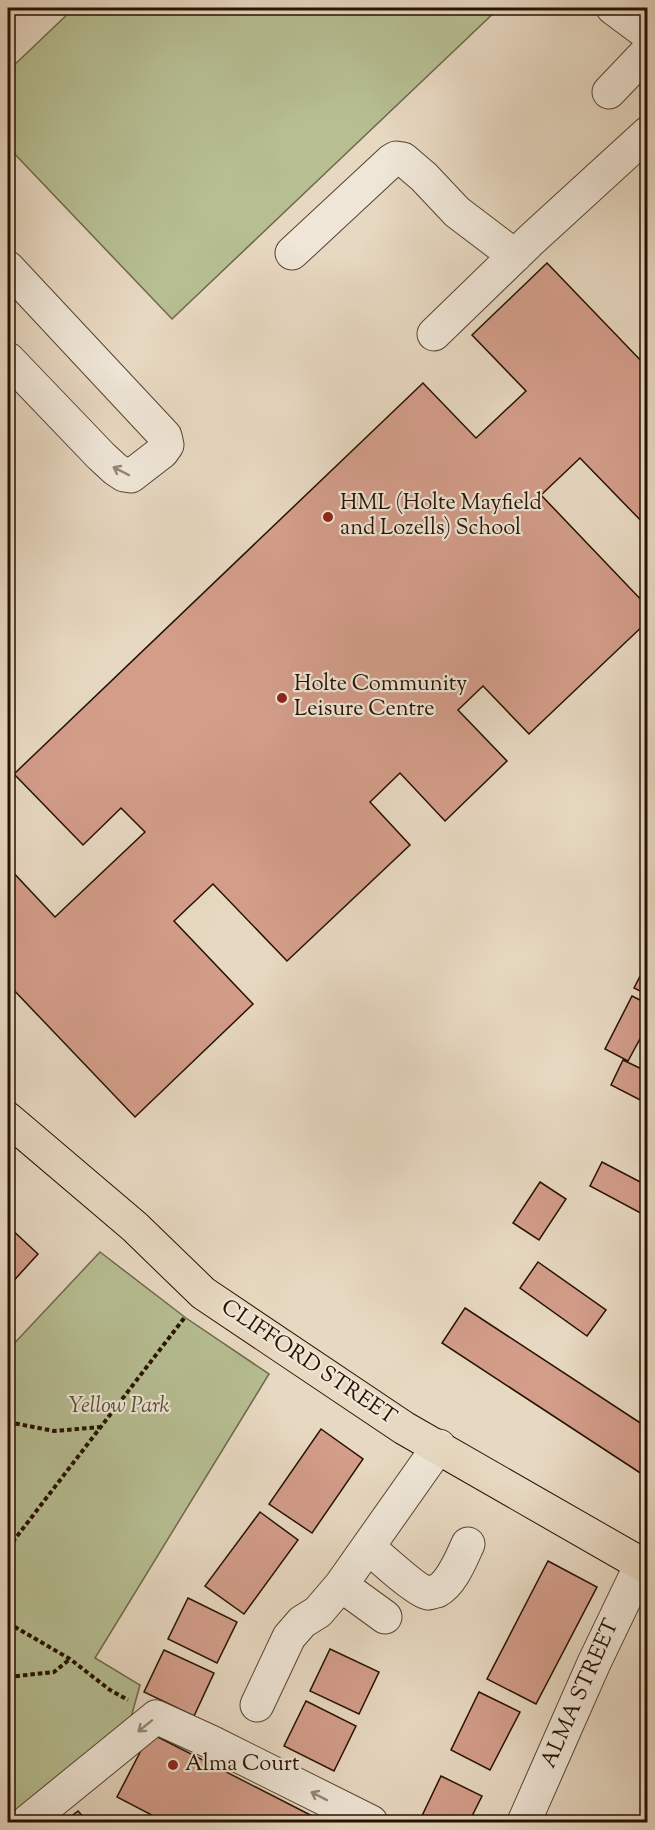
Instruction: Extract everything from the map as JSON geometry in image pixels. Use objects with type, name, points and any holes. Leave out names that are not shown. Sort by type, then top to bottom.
[{"type":"main road","name":"CLIFFORD STREET","points":[[9,1123],[135,1227],[203,1293],[404,1428],[439,1446],[644,1567]]},
{"type":"street","points":[[613,8],[648,34]]},
{"type":"street","points":[[609,92],[648,51]]},
{"type":"street","points":[[434,334],[648,133]]},
{"type":"street","points":[[292,253],[396,158],[403,159],[424,177],[457,212],[515,256]]},
{"type":"street","points":[[8,268],[165,436],[167,445],[162,452],[131,476],[124,475],[101,456],[8,358]]},
{"type":"street","points":[[256,1705],[289,1636],[302,1622],[318,1612],[341,1585],[439,1446]]},
{"type":"street","points":[[368,1546],[418,1588],[428,1593],[444,1585],[468,1544]]},
{"type":"street","name":"ALMA STREET","points":[[524,1822],[598,1654],[644,1567]]},
{"type":"street","points":[[341,1585],[385,1617]]},
{"type":"street","points":[[27,1822],[156,1717],[371,1822]]},
{"type":"path","points":[[8,1548],[203,1293]]},
{"type":"path","points":[[8,1422],[54,1431],[101,1426]]},
{"type":"path","points":[[8,1623],[70,1659],[110,1690],[156,1717]]},
{"type":"path","points":[[8,1677],[54,1672],[70,1659]]},
{"type":"green space","points":[[74,8],[499,8],[172,319],[8,147],[8,71]]},
{"type":"green space","name":"Yellow Park","points":[[100,1252],[186,1318],[269,1374],[95,1658],[140,1685],[130,1721],[14,1822],[8,1822],[8,1350]]},
{"type":"building","name":"Holte Community Leisure Centre","points":[[547,263],[648,368],[648,528],[580,458],[541,495],[648,607],[648,621],[529,734],[483,686],[458,710],[507,761],[445,821],[400,773],[370,802],[410,845],[287,961],[213,884],[174,921],[253,1004],[135,1117],[8,984],[8,867],[55,917],[145,832],[121,808],[83,845],[14,774],[423,383],[476,438],[526,391],[472,335]]},
{"type":"building","points":[[648,961],[648,995],[634,988]]},
{"type":"building","points":[[632,996],[648,1004],[648,1024],[628,1061],[605,1049]]},
{"type":"building","points":[[623,1060],[648,1072],[648,1104],[611,1085]]},
{"type":"building","points":[[602,1162],[648,1186],[648,1217],[590,1186]]},
{"type":"building","points":[[540,1182],[566,1199],[539,1240],[513,1223]]},
{"type":"building","points":[[8,1226],[38,1254],[8,1287]]},
{"type":"building","points":[[538,1262],[606,1310],[587,1336],[520,1288]]},
{"type":"building","points":[[465,1308],[648,1428],[648,1478],[442,1343]]},
{"type":"building","points":[[321,1429],[363,1459],[312,1533],[269,1504]]},
{"type":"building","points":[[260,1512],[298,1540],[244,1614],[205,1586]]},
{"type":"building","points":[[548,1561],[597,1587],[536,1704],[487,1679]]},
{"type":"building","points":[[188,1598],[237,1622],[217,1663],[168,1639]]},
{"type":"building","points":[[330,1649],[379,1672],[359,1714],[310,1691]]},
{"type":"building","points":[[164,1650],[214,1673],[194,1716],[144,1692]]},
{"type":"building","points":[[479,1692],[520,1712],[490,1770],[451,1750]]},
{"type":"building","points":[[306,1701],[356,1726],[334,1771],[284,1746]]},
{"type":"building","name":"Alma Court","points":[[150,1733],[324,1822],[165,1822],[117,1797]]},
{"type":"building","points":[[441,1776],[482,1796],[469,1822],[419,1822]]},
{"type":"building","points":[[78,1811],[88,1822],[64,1822]]},
{"type":"place","name":"HML (Holte Mayfield and Lozells) School","points":[[328,517]]},
{"type":"place","name":"Holte Community Leisure Centre","points":[[282,698]]},
{"type":"place","name":"Alma Court","points":[[173,1765]]}]
